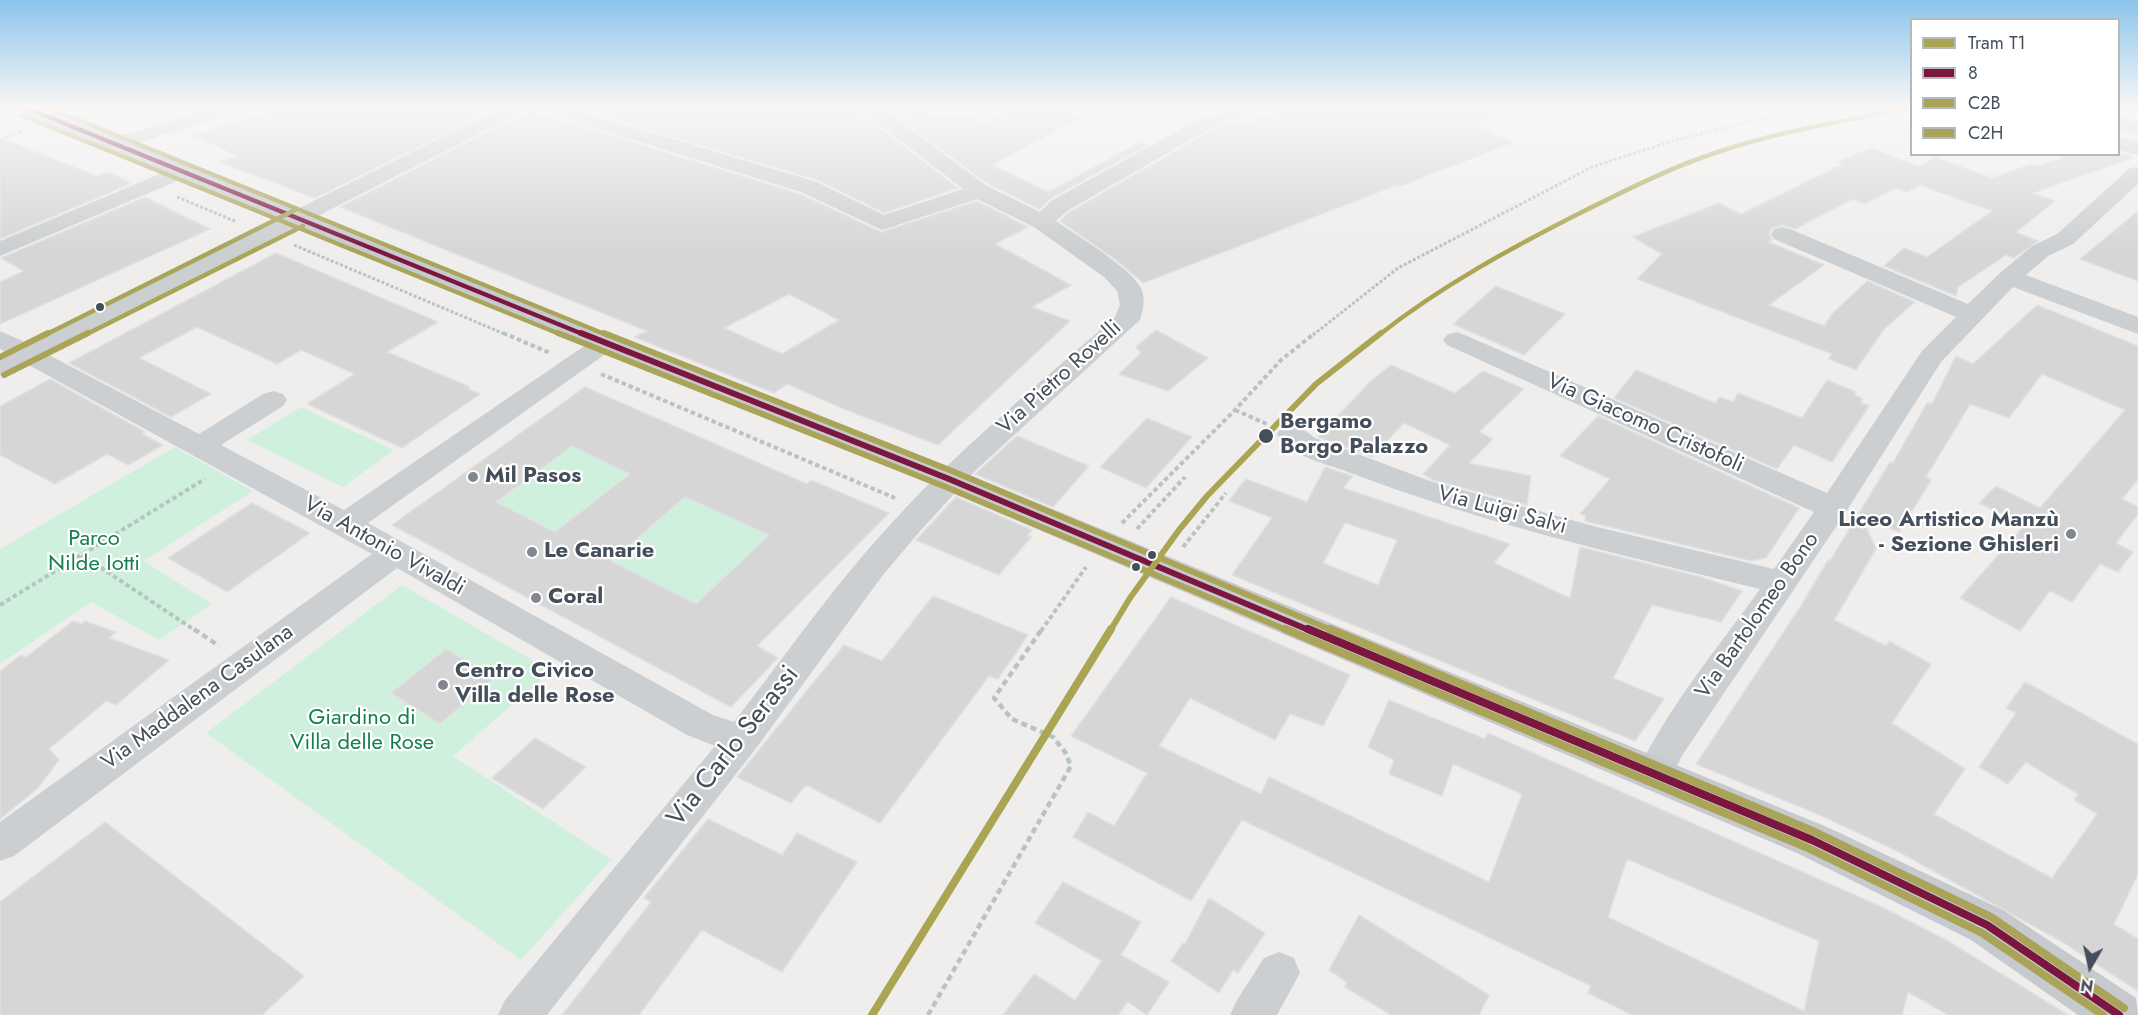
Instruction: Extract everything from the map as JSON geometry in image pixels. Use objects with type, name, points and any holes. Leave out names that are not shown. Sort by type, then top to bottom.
[{"type":"main road","points":[[141,154],[605,343],[949,479],[1812,840],[1987,925],[2119,1015]]},
{"type":"street","points":[[0,367],[424,154]]},
{"type":"street","points":[[702,154],[809,188],[882,223],[979,191]]},
{"type":"street","name":"Via Pietro Rovelli","points":[[932,154],[979,191],[1042,222],[1112,272],[1129,289],[1132,305],[1126,320],[949,479]]},
{"type":"street","points":[[1042,222],[1059,206],[1150,154]]},
{"type":"street","points":[[0,249],[181,171]]},
{"type":"street","name":"Via Bartolomeo Bono","points":[[1654,774],[1670,743],[1833,508],[1931,357],[2009,277],[2040,251],[2066,239],[2138,173]]},
{"type":"street","points":[[1782,234],[1972,315]]},
{"type":"street","points":[[2009,277],[2138,326]]},
{"type":"street","name":"Via Antonio Vivaldi","points":[[0,339],[345,524],[700,725],[741,740]]},
{"type":"street","name":"Via Giacomo Cristofoli","points":[[1456,340],[1833,508]]},
{"type":"street","points":[[345,524],[605,343]]},
{"type":"street","points":[[199,446],[273,400]]},
{"type":"street","name":"Via Luigi Salvi","points":[[1291,434],[1305,445],[1421,489],[1597,538],[1780,582]]},
{"type":"street","name":"Via Carlo Serassi","points":[[520,1015],[741,740],[872,567],[949,479]]},
{"type":"street","name":"Via Maddalena Casulana","points":[[0,844],[395,553]]},
{"type":"street","points":[[1252,1015],[1279,973]]},
{"type":"path","points":[[1116,530],[1154,489],[1235,410],[1281,360],[1398,268],[1592,167],[1631,154]]},
{"type":"path","points":[[267,234],[922,508]]},
{"type":"path","points":[[1235,410],[1291,434]]},
{"type":"path","points":[[0,605],[232,464]]},
{"type":"path","points":[[1142,523],[1185,477]]},
{"type":"path","points":[[1187,542],[1226,493]]},
{"type":"path","points":[[82,555],[246,663]]},
{"type":"path","points":[[928,1015],[1071,766],[1064,749],[1055,736],[1011,719],[994,698],[1087,566]]},
{"type":"green space","points":[[301,407],[394,450],[343,487],[247,440]]},
{"type":"green space","points":[[572,446],[630,474],[555,532],[497,502]]},
{"type":"green space","name":"Parco Nilde Iotti","points":[[175,447],[253,491],[144,561],[212,604],[159,640],[91,602],[0,664],[0,549]]},
{"type":"green space","points":[[685,497],[769,535],[696,604],[611,561]]},
{"type":"green space","name":"Giardino di Villa delle Rose","points":[[402,585],[551,671],[453,756],[614,863],[610,861],[521,960],[206,733]]},
{"type":"building","points":[[0,154],[42,154],[97,176],[108,172],[132,183],[0,239]]},
{"type":"building","points":[[234,154],[403,154],[315,198],[220,162],[238,156]]},
{"type":"building","points":[[444,154],[672,154],[800,194],[881,232],[977,201],[1028,227],[995,244],[1071,285],[1032,307],[1070,321],[938,445],[844,409],[787,384],[774,393],[634,337],[647,331],[340,207]],"holes":[[[789,294],[839,320],[782,354],[724,328]]]},
{"type":"building","points":[[732,154],[915,154],[958,188],[884,213],[818,180]]},
{"type":"building","points":[[948,154],[1012,154],[992,165],[1049,192],[1117,154],[1131,154],[1050,199],[1040,209],[988,184]]},
{"type":"building","points":[[1170,154],[1482,154],[1143,283],[1116,260],[1060,221],[1068,213]]},
{"type":"building","points":[[1856,154],[1887,154],[1920,167],[1934,157],[1992,178],[2032,164],[2037,166],[2068,156],[2128,154],[2133,158],[2033,193],[2055,201],[2016,232],[2038,241],[2014,258],[2006,255],[1958,287],[1956,296],[1884,266],[1904,248],[1927,257],[1992,211],[1920,185],[1907,192],[1896,188],[1864,204],[1853,199],[1795,229],[1783,225],[1772,228],[1769,233],[1772,240],[1768,242],[1824,265],[1769,305],[1824,326],[1833,313],[1867,281],[1915,302],[1884,329],[1856,370],[1829,359],[1832,354],[1637,279],[1662,254],[1633,237],[1719,203],[1741,214],[1843,164],[1837,162]]},
{"type":"building","points":[[145,197],[210,229],[0,324],[0,282],[24,271],[1,258]]},
{"type":"building","points":[[2138,211],[2138,281],[2080,259]]},
{"type":"building","points":[[276,253],[438,322],[387,352],[470,387],[468,389],[480,394],[402,448],[307,404],[355,374],[301,350],[277,364],[197,327],[139,358],[211,394],[171,417],[69,363]]},
{"type":"building","points":[[1496,286],[1565,314],[1524,355],[1453,324]]},
{"type":"building","points":[[2037,305],[2138,346],[2138,479],[2122,499],[2138,507],[2138,514],[2116,543],[2133,552],[2118,572],[2100,564],[2072,602],[2050,591],[2020,631],[1960,598],[2025,525],[1979,503],[1996,486],[2040,508],[2125,410],[2042,374],[2009,418],[1970,404],[1926,477],[1931,480],[1899,532],[1861,516],[1876,549],[1834,620],[1886,646],[1889,641],[1931,664],[1892,723],[1965,769],[1934,814],[2052,878],[2097,814],[2074,800],[2078,794],[2026,762],[2008,784],[1979,767],[2016,713],[2006,708],[2025,682],[2138,744],[2138,874],[2114,924],[2138,939],[2138,991],[2064,943],[1897,851],[1822,816],[1696,764],[1801,606],[1828,560],[1830,561],[1890,462],[1893,463],[1927,403],[1932,404],[1956,356],[1973,364]]},
{"type":"building","points":[[1156,330],[1208,358],[1168,391],[1119,374],[1141,353],[1136,347]]},
{"type":"building","points":[[1391,365],[1455,393],[1483,371],[1524,389],[1479,432],[1493,439],[1469,463],[1531,476],[1527,505],[1433,480],[1423,474],[1450,445],[1404,423],[1372,457],[1318,437],[1370,382]]},
{"type":"building","points":[[1636,370],[1715,403],[1720,397],[1733,402],[1738,393],[1802,418],[1827,380],[1856,392],[1854,395],[1863,399],[1860,402],[1869,406],[1832,462],[1794,445],[1777,469],[1614,398]]},
{"type":"building","points":[[50,379],[145,432],[142,434],[163,445],[128,465],[107,454],[55,484],[0,455],[0,406]]},
{"type":"building","name":"Le Canarie","points":[[585,387],[807,484],[811,480],[889,513],[757,646],[778,658],[731,707],[392,525]],"holes":[[[572,446],[630,474],[555,532],[496,502]],[[685,497],[769,535],[696,604],[611,561]]]},
{"type":"building","points":[[1598,416],[1799,508],[1766,558],[1751,561],[1585,521],[1586,516],[1580,514],[1610,479],[1560,456]]},
{"type":"building","points":[[1147,418],[1192,437],[1146,488],[1100,467]]},
{"type":"building","points":[[1017,436],[1089,466],[1053,507],[975,474]]},
{"type":"building","points":[[1325,467],[1353,476],[1343,488],[1510,544],[1494,563],[1570,598],[1580,547],[1701,577],[1742,591],[1721,622],[1652,605],[1613,678],[1664,699],[1635,741],[1232,575],[1272,518],[1229,501],[1246,479],[1307,502]],"holes":[[[1345,523],[1397,540],[1378,585],[1323,563]]]},
{"type":"building","points":[[956,497],[1032,530],[1027,536],[1031,537],[999,575],[916,540]]},
{"type":"building","points":[[252,503],[310,533],[227,592],[168,558]]},
{"type":"building","points":[[933,596],[1028,635],[998,679],[989,676],[880,823],[806,785],[791,803],[737,777],[844,645],[882,661]]},
{"type":"building","points":[[1171,597],[1350,675],[1323,726],[1290,714],[1275,740],[1190,698],[1159,746],[1261,794],[1269,777],[1489,882],[1522,794],[1453,764],[1442,796],[1389,774],[1394,760],[1368,747],[1389,700],[1485,739],[1488,733],[1882,907],[1948,941],[2068,1015],[1948,1015],[1908,992],[1902,1015],[1632,1015],[1588,993],[1591,986],[1242,820],[1191,901],[1073,837],[1088,812],[1114,826],[1147,773],[1071,736]],"holes":[[[1627,859],[1819,941],[1804,1011],[1608,917]]]},
{"type":"building","points":[[73,621],[82,624],[85,621],[116,632],[109,638],[169,660],[116,705],[106,701],[49,749],[59,760],[38,788],[0,819],[0,671],[21,655],[26,657]]},
{"type":"building","name":"Centro Civico Villa delle Rose","points":[[446,649],[495,677],[440,724],[391,693]]},
{"type":"building","points":[[535,738],[586,767],[543,809],[492,778]]},
{"type":"building","points":[[708,819],[782,855],[797,833],[857,862],[782,972],[702,930],[639,1015],[562,1015],[651,902],[644,898]]},
{"type":"building","points":[[105,822],[304,976],[262,1015],[0,1015],[0,902]]},
{"type":"building","points":[[1063,882],[1141,922],[1121,955],[1169,982],[1147,1015],[1128,1002],[1118,1015],[1003,1015],[1034,974],[1075,1000],[1102,961],[1035,923]]},
{"type":"building","points":[[1209,898],[1265,933],[1238,973],[1233,970],[1219,993],[1171,961],[1183,943],[1185,944]]},
{"type":"building","points":[[1359,915],[1489,995],[1479,1015],[1391,1015],[1345,987],[1347,982],[1329,970]]},
{"type":"tram line","name":"T1","points":[[872,1015],[1130,598],[1179,530],[1207,496],[1316,384],[1408,312],[1443,288],[1549,229],[1637,185],[1711,154]]},
{"type":"transit line","name":"C2B","points":[[118,154],[602,351],[946,487],[1808,848],[1982,933],[2103,1015]]},
{"type":"transit line","name":"8","points":[[141,154],[605,343],[949,479],[1812,840],[1987,925],[2119,1015]]},
{"type":"transit line","name":"C2H","points":[[164,154],[608,335],[952,471],[1815,832],[1991,917],[2124,1008]]},
{"type":"transit line","name":"C2H","points":[[0,357],[295,210]]},
{"type":"transit line","name":"C2B","points":[[4,375],[303,226]]},
{"type":"place","name":"Bergamo Borgo Palazzo","points":[[1266,436]]},
{"type":"place","name":"Mil Pasos","points":[[473,477]]},
{"type":"place","name":"Liceo Artistico Manzù - Sezione Ghisleri","points":[[2071,534]]},
{"type":"place","name":"Le Canarie","points":[[532,552]]},
{"type":"place","name":"Coral","points":[[536,598]]},
{"type":"place","name":"Centro Civico Villa delle Rose","points":[[443,685]]}]
